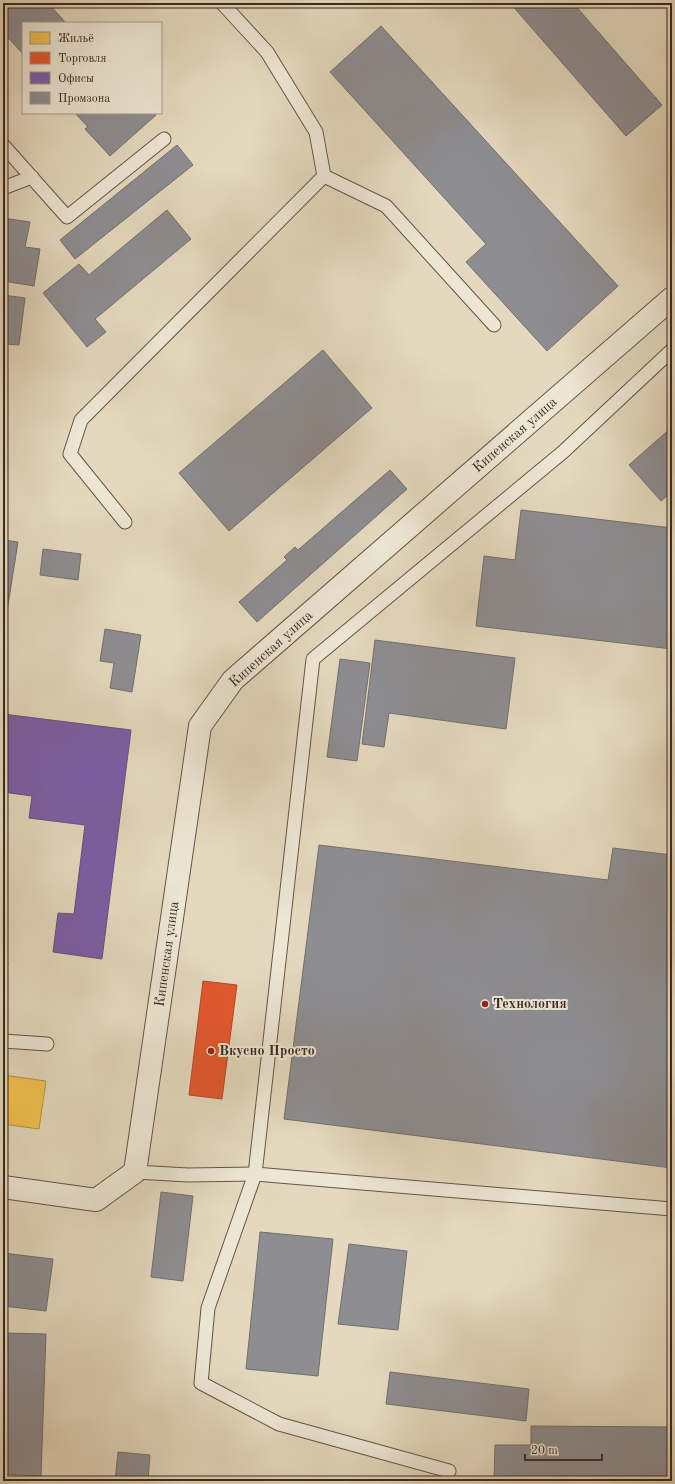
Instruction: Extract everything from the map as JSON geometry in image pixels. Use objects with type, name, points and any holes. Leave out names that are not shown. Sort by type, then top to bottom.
[{"type":"street","name":"Кипенская улица","points":[[135,1172],[200,726],[233,680],[672,298]]},
{"type":"street","points":[[3,1187],[96,1200],[135,1172]]},
{"type":"lane","points":[[222,3],[268,52],[316,132],[324,176]]},
{"type":"lane","points":[[3,145],[68,217],[164,139]]},
{"type":"lane","points":[[324,176],[386,206],[494,325]]},
{"type":"lane","points":[[125,522],[70,454],[81,420],[324,176]]},
{"type":"lane","points":[[3,188],[32,177]]},
{"type":"lane","points":[[449,1471],[279,1424],[202,1383],[208,1308],[255,1174],[313,659],[563,452],[672,350]]},
{"type":"lane","points":[[3,1041],[47,1044]]},
{"type":"lane","points":[[135,1172],[188,1175],[255,1174],[672,1209]]},
{"type":"building: Жильё","points":[[3,1075],[46,1081],[39,1129],[3,1124]]},
{"type":"building: Торговля","name":"Вкусно Просто","points":[[203,981],[237,985],[222,1099],[189,1095]]},
{"type":"building: Офисы","points":[[3,714],[131,730],[102,959],[53,952],[58,913],[74,914],[85,825],[29,818],[32,796],[3,792]]},
{"type":"building: Промзона","points":[[3,3],[48,3],[65,22],[22,22],[22,53],[3,32]]},
{"type":"building: Промзона","points":[[510,3],[573,3],[662,105],[626,136]]},
{"type":"building: Промзона","points":[[381,26],[618,286],[547,351],[466,262],[486,244],[330,72]]},
{"type":"building: Промзона","points":[[76,114],[156,115],[110,156],[85,129],[88,127]]},
{"type":"building: Промзона","points":[[177,145],[193,165],[75,259],[60,240]]},
{"type":"building: Промзона","points":[[167,210],[191,239],[95,319],[106,332],[87,347],[43,293],[79,264],[89,275]]},
{"type":"building: Промзона","points":[[3,218],[30,222],[25,247],[40,249],[34,286],[3,281]]},
{"type":"building: Промзона","points":[[3,295],[25,298],[19,345],[3,344]]},
{"type":"building: Промзона","points":[[323,350],[372,408],[229,531],[179,473]]},
{"type":"building: Промзона","points":[[672,427],[672,492],[661,501],[629,465]]},
{"type":"building: Промзона","points":[[390,470],[407,489],[257,622],[239,602],[287,560],[284,557],[295,547],[298,550]]},
{"type":"building: Промзона","points":[[521,510],[672,528],[672,649],[476,626],[484,556],[515,560]]},
{"type":"building: Промзона","points":[[3,540],[18,542],[5,624],[3,624]]},
{"type":"building: Промзона","points":[[43,549],[81,554],[78,580],[40,575]]},
{"type":"building: Промзона","points":[[105,629],[141,635],[132,692],[110,688],[114,663],[100,661]]},
{"type":"building: Промзона","points":[[375,640],[515,658],[506,729],[389,713],[384,747],[362,744]]},
{"type":"building: Промзона","points":[[340,659],[370,663],[357,761],[327,757]]},
{"type":"building: Промзона","name":"Технология","points":[[319,845],[608,880],[613,848],[672,855],[667,888],[672,889],[672,1168],[284,1119]]},
{"type":"building: Промзона","points":[[3,961],[8,962],[3,999]]},
{"type":"building: Промзона","points":[[161,1192],[193,1196],[183,1281],[151,1277]]},
{"type":"building: Промзона","points":[[260,1232],[333,1239],[318,1376],[246,1369]]},
{"type":"building: Промзона","points":[[349,1244],[407,1251],[398,1330],[338,1324]]},
{"type":"building: Промзона","points":[[3,1253],[53,1259],[46,1311],[3,1306]]},
{"type":"building: Промзона","points":[[3,1333],[46,1334],[41,1476],[3,1474]]},
{"type":"building: Промзона","points":[[390,1372],[529,1389],[526,1421],[386,1404]]},
{"type":"building: Промзона","points":[[531,1426],[672,1427],[672,1481],[494,1481],[495,1445],[531,1445]]},
{"type":"building: Промзона","points":[[118,1452],[150,1455],[148,1481],[115,1481]]},
{"type":"place","name":"Технология","points":[[485,1004]]},
{"type":"place","name":"Вкусно Просто","points":[[211,1051]]}]
